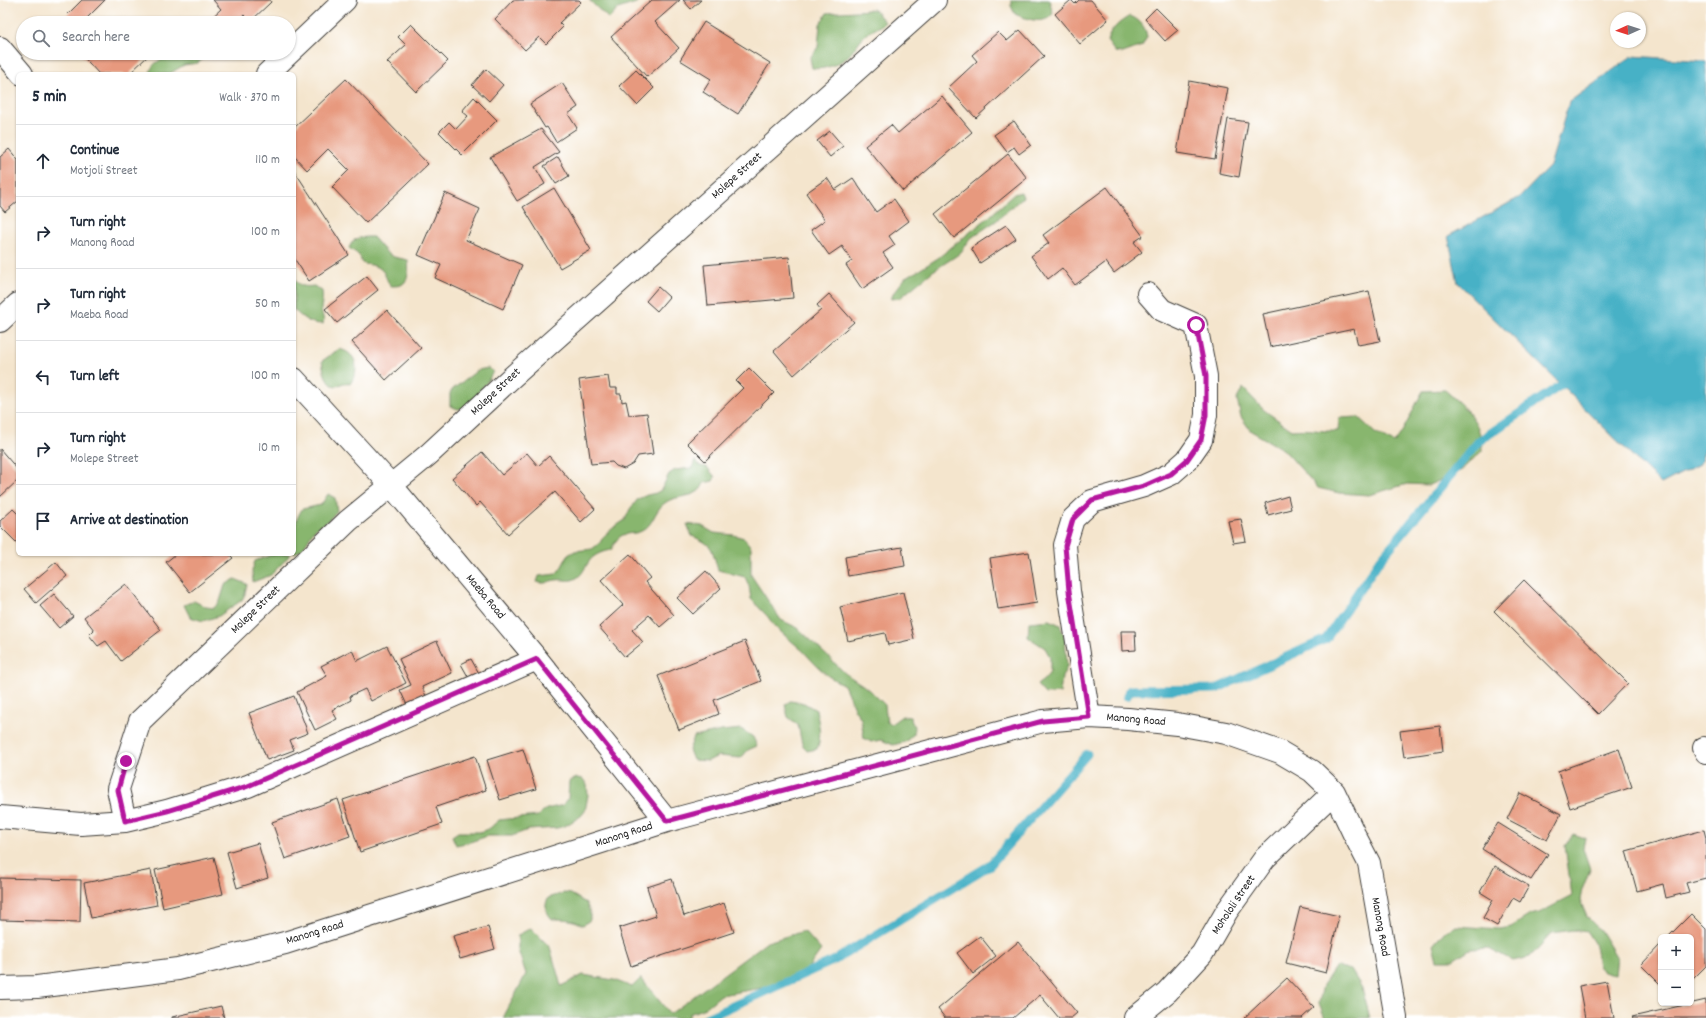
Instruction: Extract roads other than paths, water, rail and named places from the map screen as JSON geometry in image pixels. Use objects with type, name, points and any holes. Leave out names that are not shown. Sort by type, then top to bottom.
[{"type":"street","points":[[296,47],[346,0]]},
{"type":"street","name":"Molepe Street","points":[[125,821],[118,790],[140,721],[348,521],[428,455],[640,262],[935,0]]},
{"type":"street","points":[[0,48],[20,72]]},
{"type":"street","points":[[269,72],[282,60]]},
{"type":"street","points":[[1089,717],[1069,591],[1065,546],[1073,519],[1092,500],[1144,486],[1171,474],[1187,460],[1201,440],[1206,415],[1206,376],[1196,325],[1162,310],[1148,294]]},
{"type":"street","points":[[0,320],[16,306]]},
{"type":"street","name":"Maeba Road","points":[[296,381],[391,485],[537,659],[667,821]]},
{"type":"street","points":[[0,817],[81,824],[125,821],[167,811],[248,786],[537,659]]},
{"type":"street","name":"Manong Road","points":[[0,988],[37,987],[178,968],[285,943],[667,821],[1043,721],[1089,717],[1128,718],[1177,724],[1226,734],[1280,752],[1312,771],[1334,792],[1370,863],[1396,1018]]},
{"type":"street","name":"Mohololi Street","points":[[1135,1018],[1167,992],[1202,954],[1227,911],[1265,858],[1334,792]]},
{"type":"water","points":[[1632,56],[1706,61],[1706,446],[1700,464],[1661,484],[1458,283],[1448,236],[1520,197],[1550,166],[1569,102]]},
{"type":"waterway","points":[[1127,696],[1130,690],[1216,689],[1326,639],[1379,561],[1479,441],[1561,385],[1569,377]]},
{"type":"waterway","points":[[706,1018],[835,960],[990,865],[1087,754]]}]
